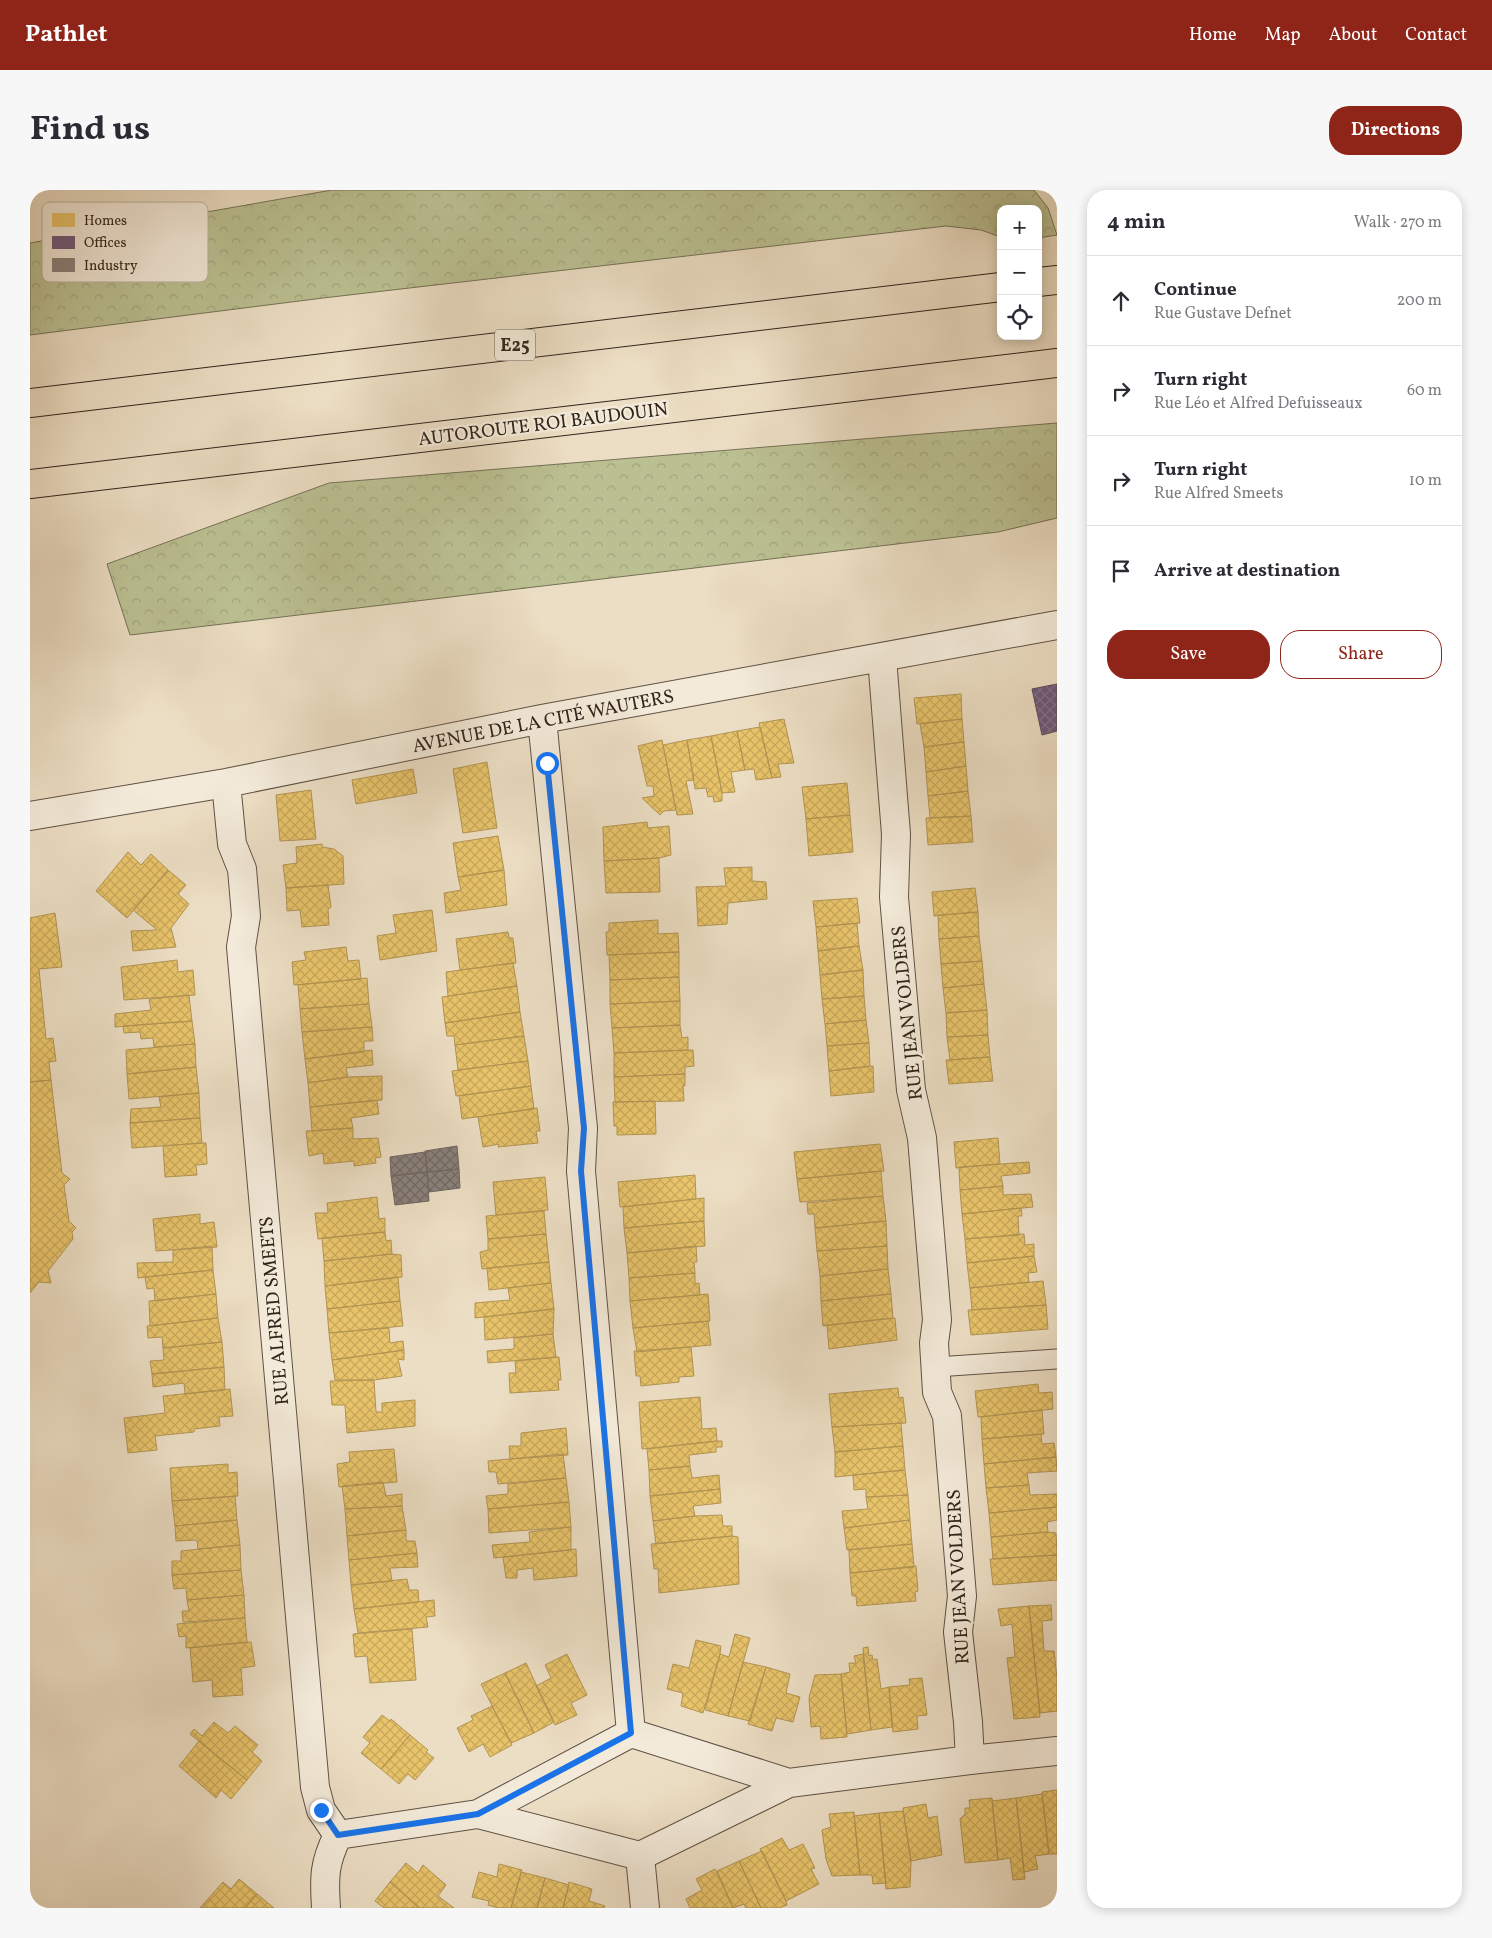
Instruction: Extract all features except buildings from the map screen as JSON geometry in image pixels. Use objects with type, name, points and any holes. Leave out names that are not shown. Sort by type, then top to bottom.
[{"type":"highway","points":[[1042,282],[1057,280]]},
{"type":"highway","name":"E25","points":[[30,403],[997,287]]},
{"type":"highway","name":"AUTOROUTE ROI BAUDOUIN","points":[[30,484],[1057,363]]},
{"type":"street","name":"AVENUE DE LA CITÉ WAUTERS","points":[[30,816],[226,783],[542,719],[1057,625]]},
{"type":"street","name":"RUE JEAN VOLDERS","points":[[882,658],[896,834],[894,896],[911,1090],[922,1138],[938,1320],[934,1343],[937,1392],[947,1416],[948,1425],[962,1596],[958,1632],[968,1722],[970,1760]]},
{"type":"street","points":[[542,719],[584,1128],[581,1171],[631,1733]]},
{"type":"street","name":"RUE ALFRED SMEETS","points":[[226,783],[232,844],[242,869],[243,878],[246,916],[241,947],[315,1787],[321,1810],[338,1835]]},
{"type":"street","points":[[326,1908],[324,1881],[328,1854],[338,1835],[478,1814],[631,1733],[789,1783]]},
{"type":"street","points":[[478,1814],[640,1856],[789,1783],[1057,1750]]},
{"type":"street","points":[[640,1856],[645,1908]]},
{"type":"lane","points":[[936,1367],[1057,1359]]},
{"type":"green space","points":[[332,190],[1034,190],[1048,208],[1057,235],[1042,237],[1042,205],[997,205],[997,236],[981,230],[946,226],[323,298],[30,335],[30,243],[42,241],[42,282],[208,282],[208,212]]},
{"type":"green space","points":[[1057,423],[1057,518],[998,532],[130,635],[107,564],[329,483]]},
{"type":"route","points":[[321,1810],[338,1835],[478,1814],[631,1733],[581,1171],[584,1128],[547,763]]}]
